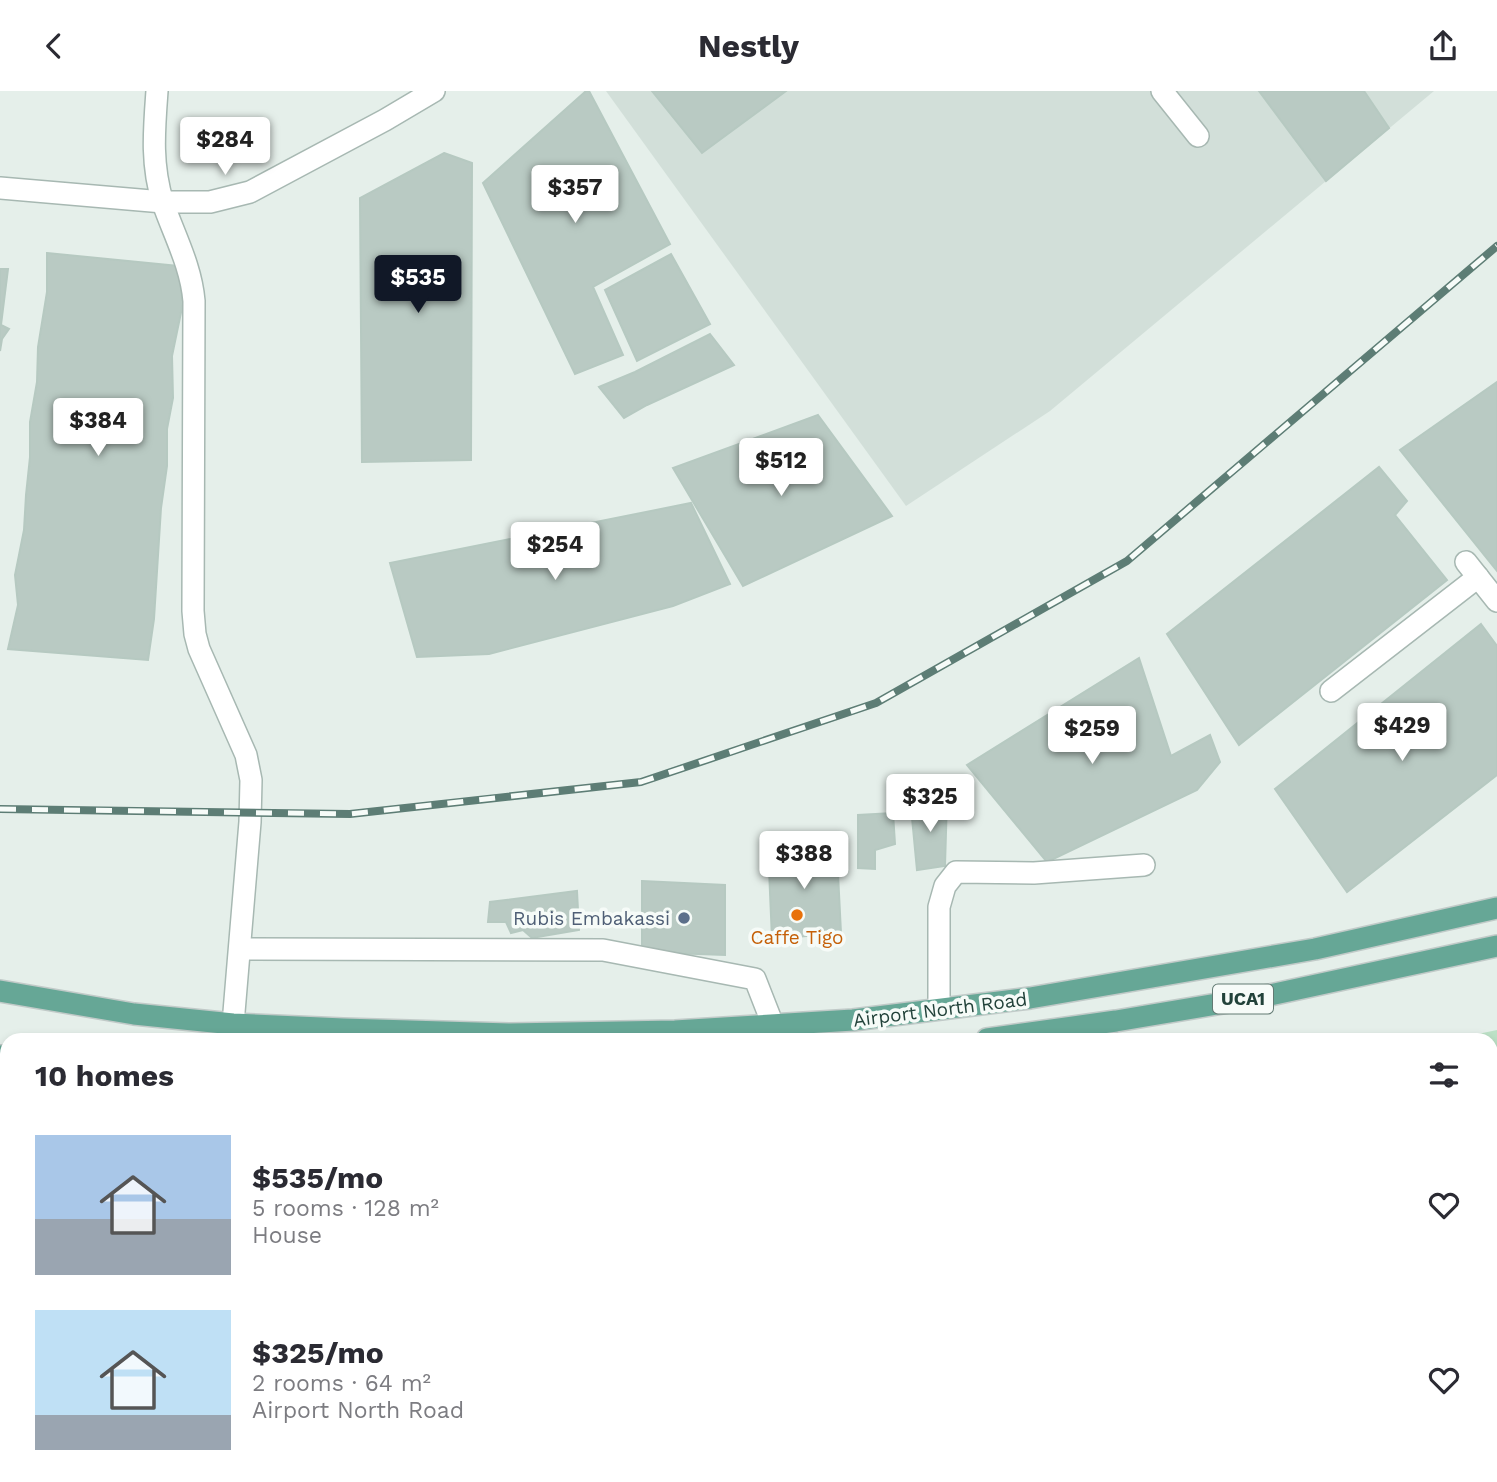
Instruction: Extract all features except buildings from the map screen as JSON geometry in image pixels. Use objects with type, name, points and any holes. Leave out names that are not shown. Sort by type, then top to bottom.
[{"type":"main road","name":"Airport North Road","points":[[564,1033],[675,1031],[853,1020],[1030,998],[1301,951],[1497,908]]},
{"type":"main road","name":"Airport North Road","points":[[1030,1033],[1270,995],[1497,946]]},
{"type":"main road","name":"Airport North Road","points":[[0,991],[134,1014],[233,1024],[476,1033]]},
{"type":"street","points":[[157,91],[153,140],[155,169],[163,202],[193,284],[195,633],[199,649],[246,755],[251,780],[233,1024]]},
{"type":"street","points":[[0,188],[163,202],[210,202],[250,192],[434,91]]},
{"type":"street","points":[[1162,91],[1198,137]]},
{"type":"street","points":[[1331,691],[1472,569],[1497,601]]},
{"type":"street","points":[[939,1009],[940,907],[945,886],[956,872],[1034,873],[1144,865]]},
{"type":"street","points":[[240,949],[603,950],[755,979],[773,1025]]},
{"type":"shaded area","points":[[606,91],[1434,91],[1050,411],[906,506]]},
{"type":"railway","points":[[0,809],[350,814],[641,782],[876,703],[1127,561],[1497,246]]},
{"type":"place","name":"Caffe Tigo","points":[[797,915]]},
{"type":"place","name":"Rubis Embakassi","points":[[684,918]]}]
